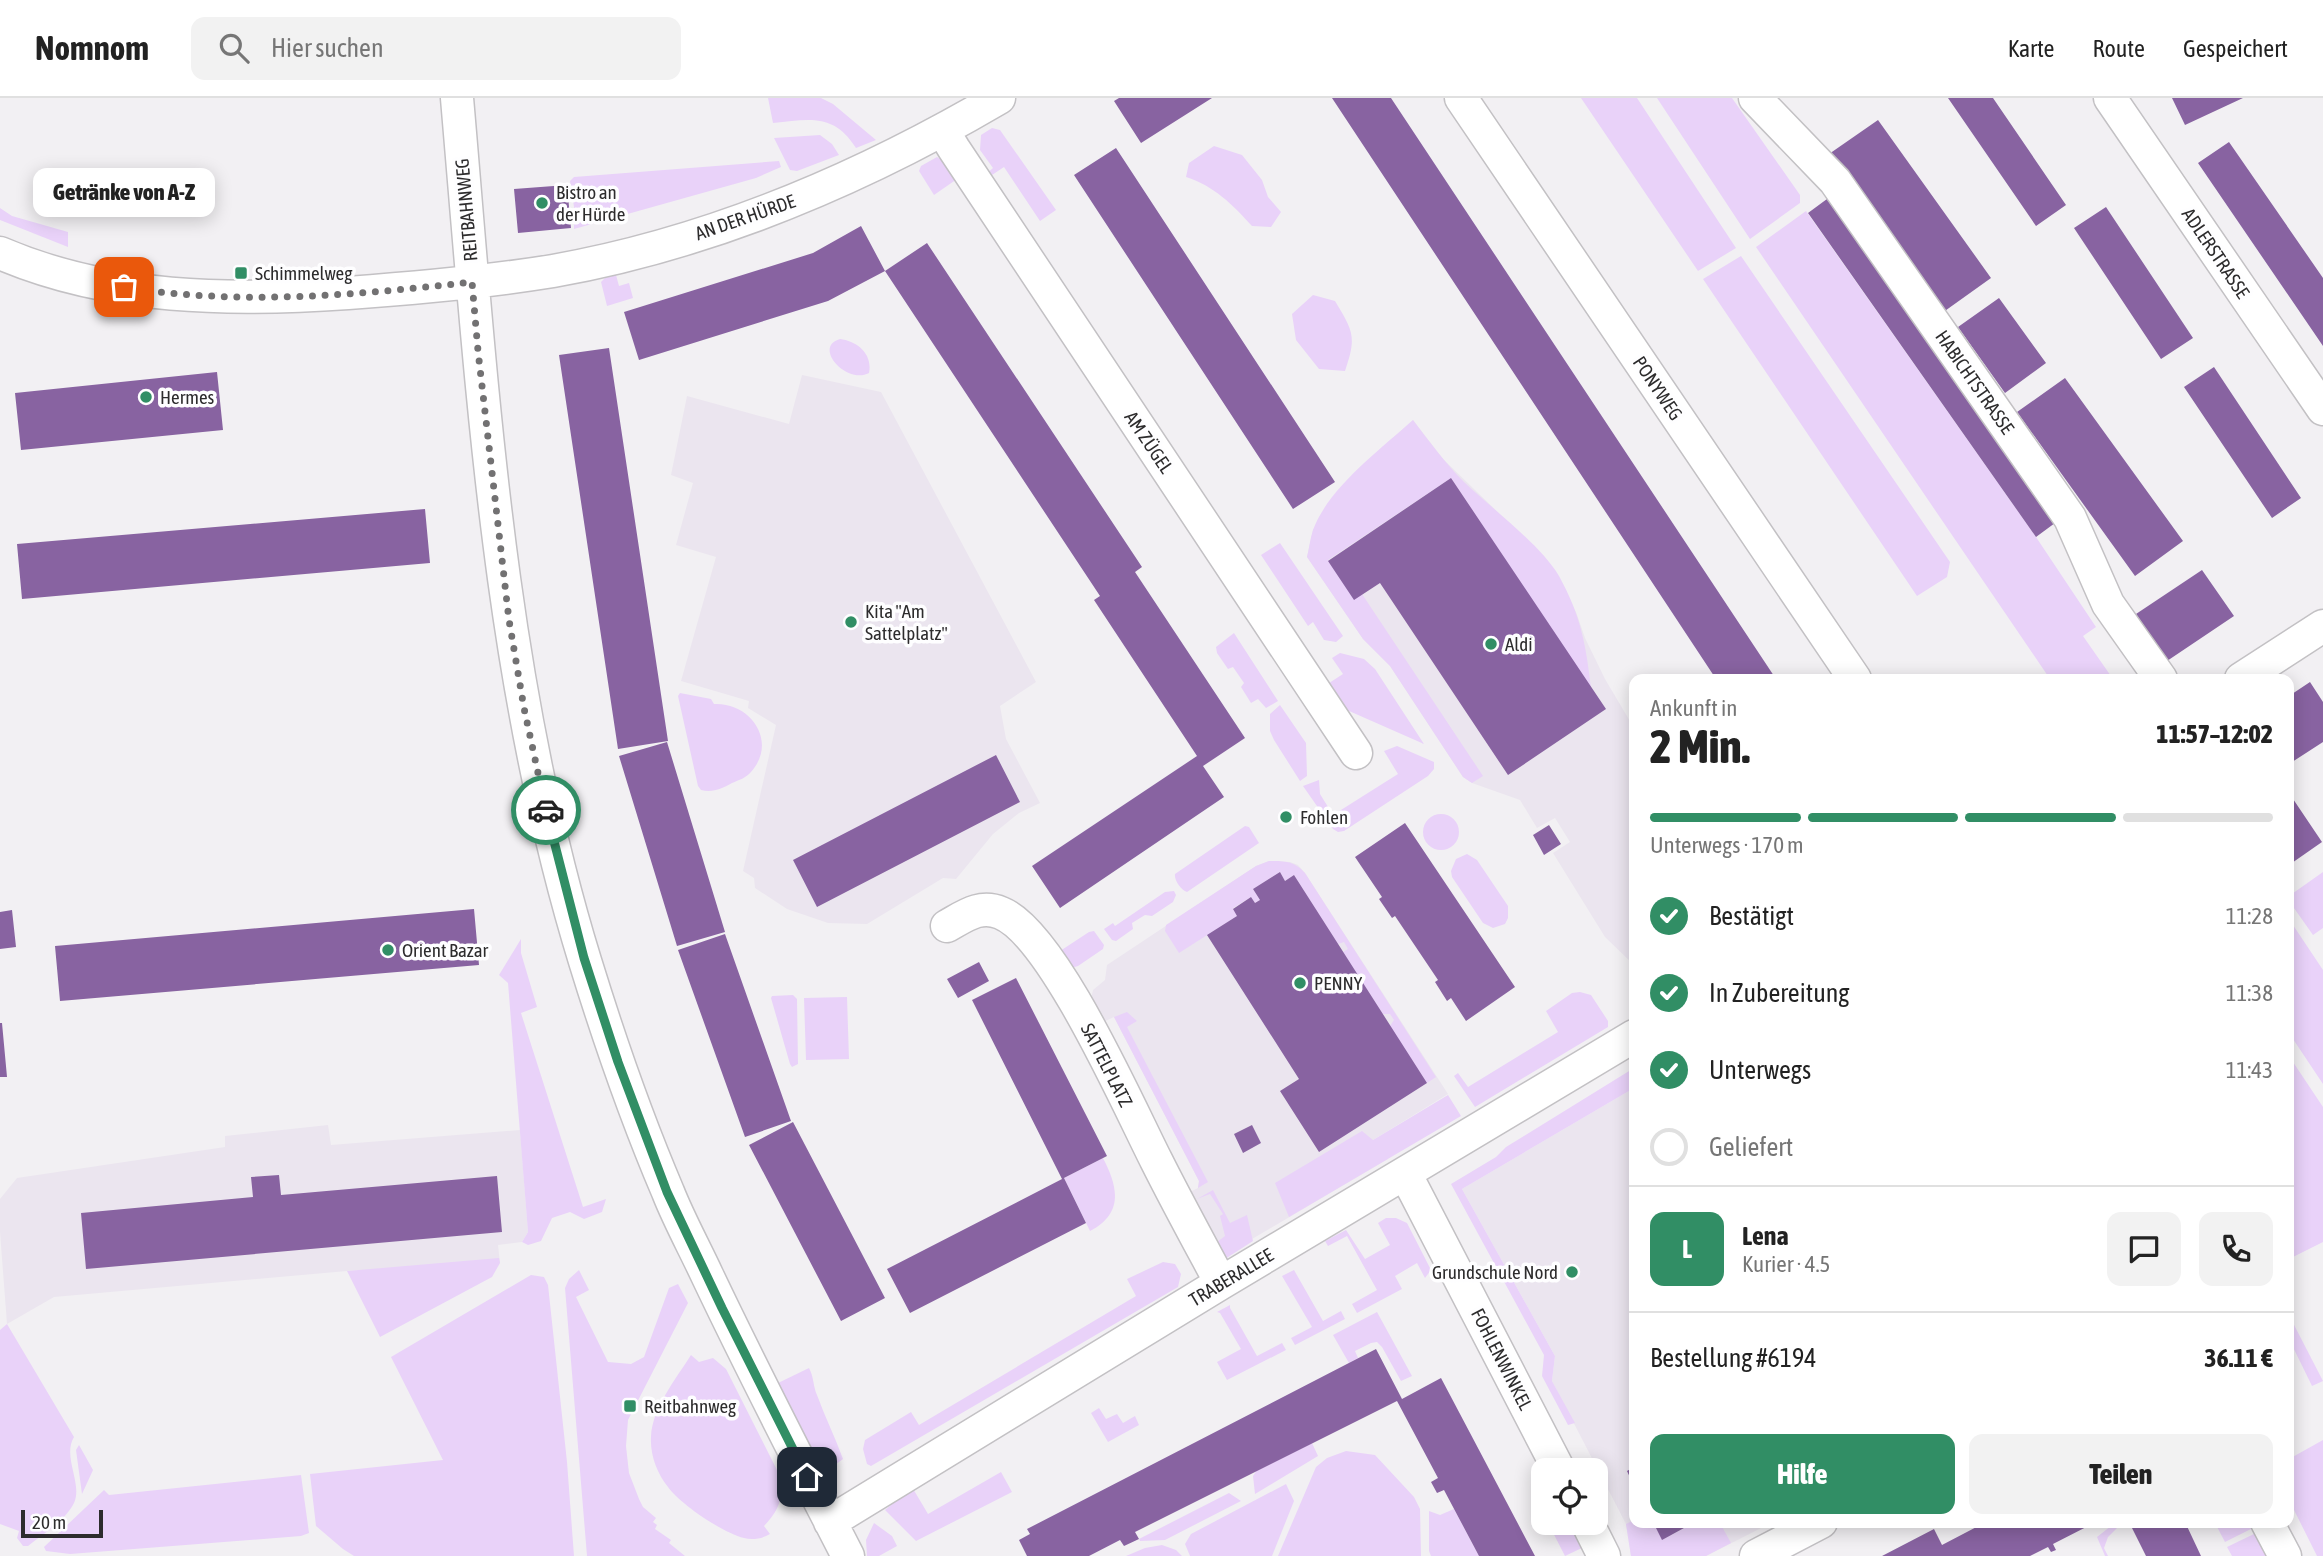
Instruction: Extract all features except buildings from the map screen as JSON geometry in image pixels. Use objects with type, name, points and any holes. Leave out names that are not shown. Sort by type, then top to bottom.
[{"type":"street","name":"REITBAHNWEG","points":[[457,98],[479,364],[509,620],[546,812],[584,958],[618,1062],[667,1192],[722,1308],[848,1556]]},
{"type":"street","name":"AN DER HÜRDE","points":[[472,282],[592,263],[716,228],[802,197],[943,131],[999,98]]},
{"type":"street","name":"PONYWEG","points":[[1461,98],[1852,674]]},
{"type":"street","name":"ADLERSTRASSE","points":[[2110,98],[2323,409]]},
{"type":"street","name":"HABICHTSTRASSE","points":[[1763,100],[1835,181],[2055,495],[2070,518],[2108,604],[2157,674]]},
{"type":"street","name":"AM ZÜGEL","points":[[943,131],[1356,753]]},
{"type":"street","points":[[0,253],[77,279],[162,294],[299,296],[472,282]]},
{"type":"street","points":[[2249,674],[2322,629]]},
{"type":"street","name":"SATTELPLATZ","points":[[947,926],[972,912],[984,909],[1009,916],[1025,930],[1057,972],[1085,1020],[1192,1230],[1222,1283]]},
{"type":"street","name":"TRABERALLEE","points":[[830,1522],[1629,1039]]},
{"type":"street","name":"FOHLENWINKEL","points":[[1405,1173],[1553,1458]]},
{"type":"street","points":[[1755,1556],[1809,1528]]},
{"type":"street","points":[[2270,1528],[2285,1556]]},
{"type":"street","points":[[1594,1535],[1604,1556]]},
{"type":"shaded area","points":[[768,98],[821,98],[833,104],[876,140],[856,148],[848,137],[830,124],[810,120],[773,123]]},
{"type":"shaded area","points":[[1581,98],[1637,98],[1736,248],[1698,271]]},
{"type":"shaded area","points":[[1657,98],[1732,98],[1800,195],[1800,203],[1750,239]]},
{"type":"shaded area","points":[[992,128],[1000,130],[1056,210],[1040,221],[1004,167],[986,179],[984,176],[993,168],[980,150],[981,135]]},
{"type":"shaded area","points":[[820,135],[832,144],[839,155],[797,171],[790,170],[774,138]]},
{"type":"shaded area","points":[[1214,146],[1242,155],[1262,180],[1268,197],[1281,212],[1271,227],[1252,226],[1222,197],[1205,185],[1186,177],[1189,163]]},
{"type":"shaded area","points":[[937,157],[947,164],[957,179],[934,195],[919,171],[921,166]]},
{"type":"shaded area","points":[[779,161],[781,167],[756,178],[574,229],[570,181],[574,177]]},
{"type":"shaded area","points":[[0,208],[12,216],[68,232],[68,247],[0,220]]},
{"type":"shaded area","points":[[1806,211],[2036,537],[2096,627],[2083,636],[2110,674],[2047,674],[1756,247]]},
{"type":"shaded area","points":[[1741,256],[1950,562],[1947,577],[1917,596],[1703,279]]},
{"type":"shaded area","points":[[616,275],[619,286],[629,283],[633,298],[607,306],[601,282]]},
{"type":"shaded area","points":[[1313,295],[1335,301],[1349,327],[1352,341],[1345,371],[1319,369],[1296,340],[1292,314]]},
{"type":"shaded area","points":[[840,339],[852,342],[866,354],[869,373],[851,374],[836,364],[830,349],[832,343]]},
{"type":"shaded area","name":"Kita \"Am Sattelplatz\"","points":[[802,375],[881,392],[1036,682],[1000,706],[1006,739],[1040,803],[1019,813],[993,834],[956,879],[943,878],[867,924],[828,923],[787,909],[755,888],[754,878],[743,871],[776,725],[748,708],[749,701],[681,681],[716,557],[676,545],[693,483],[671,475],[687,396],[789,424]]},
{"type":"shaded area","points":[[1413,420],[1443,459],[1542,555],[1557,574],[1605,679],[1629,720],[1629,960],[1605,937],[1553,853],[1570,842],[1555,818],[1537,828],[1520,800],[1472,783],[1463,777],[1390,666],[1363,639],[1307,557],[1313,530],[1334,496],[1359,468]]},
{"type":"shaded area","points":[[1413,420],[1457,475],[1528,539],[1551,564],[1573,604],[1587,658],[1591,688],[1451,478],[1328,560],[1362,594],[1483,776],[1472,783],[1463,777],[1390,666],[1363,639],[1307,557],[1313,530],[1331,499],[1357,470]]},
{"type":"shaded area","points":[[1280,543],[1343,636],[1336,642],[1324,640],[1313,622],[1308,626],[1261,555]]},
{"type":"shaded area","points":[[1234,633],[1278,701],[1266,708],[1258,699],[1251,703],[1241,687],[1244,683],[1233,667],[1228,669],[1217,653],[1216,647]]},
{"type":"shaded area","points":[[1340,653],[1364,659],[1375,669],[1424,744],[1340,707],[1326,685],[1343,674],[1332,658]]},
{"type":"shaded area","points":[[680,693],[711,699],[714,704],[739,710],[757,726],[762,748],[759,760],[749,774],[718,790],[701,790],[678,696]]},
{"type":"shaded area","points":[[1280,705],[1306,743],[1307,776],[1300,781],[1270,731],[1270,714]]},
{"type":"shaded area","points":[[1397,746],[1434,762],[1434,769],[1428,776],[1344,831],[1333,829],[1303,786],[1319,780],[1320,794],[1333,815],[1398,774],[1384,751]]},
{"type":"shaded area","points":[[1441,814],[1454,819],[1459,832],[1454,845],[1441,850],[1428,845],[1423,832],[1428,819]]},
{"type":"shaded area","points":[[1245,826],[1249,827],[1259,843],[1187,892],[1180,887],[1175,874]]},
{"type":"shaded area","points":[[1467,854],[1477,860],[1508,906],[1505,924],[1493,928],[1483,923],[1452,877],[1451,871],[1456,859]]},
{"type":"shaded area","points":[[1269,861],[1290,862],[1298,865],[1305,873],[1448,1094],[1373,1140],[1388,1159],[1218,1259],[1186,1194],[1198,1188],[1199,1181],[1114,1017],[1099,1024],[1090,1004],[1093,990],[1105,980],[1107,965],[1256,866]]},
{"type":"shaded area","points":[[1269,861],[1289,862],[1305,873],[1436,1077],[1427,1083],[1390,1026],[1394,1020],[1390,1014],[1383,1014],[1343,952],[1348,949],[1344,942],[1338,944],[1294,875],[1285,881],[1280,872],[1253,889],[1260,900],[1255,903],[1251,897],[1233,908],[1237,916],[1179,953],[1165,931],[1166,925],[1256,866]]},
{"type":"shaded area","points":[[2323,872],[2323,928],[2313,935],[2294,908],[2294,892]]},
{"type":"shaded area","points":[[1174,891],[1176,895],[1173,902],[1152,916],[1145,915],[1132,923],[1133,929],[1116,941],[1112,940],[1104,929],[1113,923],[1115,926],[1165,892]]},
{"type":"shaded area","points":[[2294,926],[2323,970],[2323,1084],[2294,1040]]},
{"type":"shaded area","points":[[1094,931],[1104,945],[1103,949],[1078,966],[1071,968],[1054,955],[1089,932]]},
{"type":"shaded area","points":[[521,939],[521,953],[537,1007],[521,1013],[583,1207],[606,1199],[602,1212],[584,1219],[570,1212],[552,1218],[541,1241],[528,1245],[522,1242],[528,1232],[508,983],[499,975]]},
{"type":"shaded area","points":[[1572,993],[1591,995],[1608,1021],[1608,1027],[1475,1107],[1454,1076],[1458,1073],[1468,1087],[1558,1032],[1546,1011]]},
{"type":"shaded area","points":[[793,995],[797,999],[798,1064],[792,1067],[771,998]]},
{"type":"shaded area","points":[[847,997],[849,1059],[806,1060],[804,998]]},
{"type":"shaded area","points":[[1127,1012],[1137,1021],[1127,1027],[1208,1182],[1198,1188],[1199,1181],[1114,1017]]},
{"type":"shaded area","points":[[2294,1064],[2323,1107],[2323,1242],[2294,1256]]},
{"type":"shaded area","points":[[1629,1071],[1629,1091],[1462,1189],[1555,1356],[1552,1381],[1575,1423],[1568,1425],[1542,1376],[1544,1355],[1451,1184],[1496,1157],[1506,1147]]},
{"type":"shaded area","name":"Grundschule Nord","points":[[1629,1091],[1629,1528],[1761,1528],[1706,1556],[1631,1556],[1626,1524],[1608,1489],[1608,1458],[1592,1458],[1552,1381],[1555,1356],[1462,1189]]},
{"type":"shaded area","points":[[1448,1095],[1461,1116],[1289,1217],[1275,1183],[1362,1131],[1373,1140]]},
{"type":"shaded area","points":[[328,1125],[331,1145],[520,1130],[528,1232],[522,1242],[498,1245],[500,1263],[347,1271],[54,1297],[7,1324],[0,1199],[17,1178],[225,1147],[225,1136]]},
{"type":"shaded area","points":[[1103,1158],[1112,1179],[1115,1199],[1108,1216],[1090,1231],[1064,1178]]},
{"type":"shaded area","points":[[1213,1190],[1230,1223],[1247,1215],[1253,1241],[1225,1259],[1213,1245],[1225,1236],[1220,1216],[1223,1214],[1210,1194],[1197,1199]]},
{"type":"shaded area","points":[[1386,1218],[1396,1218],[1407,1223],[1431,1270],[1425,1278],[1417,1263],[1395,1276],[1402,1289],[1357,1313],[1352,1304],[1377,1290],[1347,1236],[1328,1246],[1325,1241],[1346,1230],[1365,1259],[1390,1245],[1378,1223]]},
{"type":"shaded area","points":[[499,1258],[500,1263],[492,1277],[380,1337],[347,1271]]},
{"type":"shaded area","points":[[1163,1262],[1175,1264],[1181,1274],[1178,1287],[871,1466],[867,1464],[863,1449],[865,1440],[911,1412],[919,1425],[1136,1296],[1127,1279]]},
{"type":"shaded area","points":[[579,1270],[589,1290],[576,1297],[608,1362],[631,1364],[644,1357],[669,1288],[678,1284],[688,1303],[628,1420],[626,1446],[629,1473],[643,1507],[656,1518],[653,1522],[657,1525],[655,1529],[671,1540],[669,1543],[685,1556],[587,1556],[565,1288],[569,1279]]},
{"type":"shaded area","points":[[1294,1270],[1323,1321],[1341,1311],[1345,1319],[1295,1345],[1291,1338],[1312,1327],[1282,1276]]},
{"type":"shaded area","points":[[531,1275],[544,1277],[548,1285],[574,1556],[354,1556],[343,1549],[316,1526],[310,1474],[443,1460],[391,1357]]},
{"type":"shaded area","points":[[1230,1305],[1257,1356],[1282,1343],[1286,1350],[1227,1380],[1217,1362],[1241,1349],[1217,1312]]},
{"type":"shaded area","points":[[1377,1312],[1412,1376],[1401,1381],[1377,1342],[1355,1351],[1358,1358],[1349,1363],[1333,1335]]},
{"type":"shaded area","points":[[7,1324],[74,1437],[70,1453],[76,1487],[74,1503],[59,1521],[28,1546],[23,1546],[17,1538],[19,1531],[0,1524],[0,1330]]},
{"type":"shaded area","points":[[2294,1325],[2323,1381],[2312,1386],[2294,1349]]},
{"type":"shaded area","points":[[691,1355],[699,1362],[713,1358],[726,1369],[780,1476],[779,1503],[764,1526],[770,1534],[764,1537],[744,1538],[703,1517],[674,1494],[655,1464],[652,1426],[666,1394]]},
{"type":"shaded area","points":[[809,1368],[843,1459],[831,1468],[826,1468],[811,1449],[776,1384]]},
{"type":"shaded area","points":[[1099,1408],[1106,1419],[1117,1414],[1123,1423],[1135,1416],[1139,1425],[1108,1442],[1091,1413]]},
{"type":"shaded area","points":[[2323,1440],[2323,1556],[2317,1556],[2294,1510],[2294,1456]]},
{"type":"shaded area","points":[[1312,1443],[1318,1456],[1255,1494],[1253,1476],[1257,1470]]},
{"type":"shaded area","points":[[79,1445],[93,1470],[82,1494],[76,1450]]},
{"type":"shaded area","points":[[1346,1451],[1375,1455],[1414,1497],[1420,1509],[1421,1556],[1278,1556],[1316,1467],[1327,1458]]},
{"type":"shaded area","points":[[1001,1472],[1012,1492],[916,1541],[885,1510],[912,1487],[928,1514]]},
{"type":"shaded area","points":[[301,1475],[309,1533],[301,1536],[70,1554],[46,1551],[44,1547],[104,1490],[109,1495]]},
{"type":"shaded area","points":[[1286,1484],[1294,1501],[1272,1556],[1190,1556],[1185,1544],[1191,1534]]},
{"type":"shaded area","points":[[1229,1493],[1241,1501],[1165,1540],[1140,1541],[1139,1539]]},
{"type":"shaded area","points":[[1454,1509],[1479,1556],[1431,1556],[1429,1511],[1440,1515]]},
{"type":"shaded area","points":[[1629,1522],[1629,1528],[1656,1528],[1663,1539],[1685,1528],[1723,1528],[1731,1543],[1706,1556],[1631,1556],[1626,1524]]},
{"type":"shaded area","points":[[874,1523],[892,1536],[897,1546],[879,1556],[867,1556],[866,1540]]},
{"type":"shaded area","points":[[2108,1528],[2117,1528],[2108,1537],[2104,1548],[2108,1556],[2105,1556],[2097,1537]]},
{"type":"shaded area","points":[[2218,1528],[2253,1528],[2225,1542]]},
{"type":"shaded area","points":[[2256,1533],[2268,1556],[2232,1556],[2227,1547]]},
{"type":"shaded area","points":[[1554,1535],[1580,1535],[1586,1546],[1565,1556]]},
{"type":"shaded area","points":[[1162,1545],[1176,1550],[1182,1556],[1126,1556],[1145,1548]]},
{"type":"way so far","points":[[124,287],[162,294],[299,296],[472,282],[509,620],[546,810]]},
{"type":"place","name":"Bistro an der Hürde","points":[[542,203]]},
{"type":"place","name":"Schimmelweg","points":[[241,273]]},
{"type":"place","name":"Getränke von A-Z","points":[[124,287]]},
{"type":"place","name":"Hermes","points":[[146,397]]},
{"type":"place","name":"Kita \"Am Sattelplatz\"","points":[[851,622]]},
{"type":"place","name":"Aldi","points":[[1491,644]]},
{"type":"place","name":"Fohlen","points":[[1286,817]]},
{"type":"place","name":"Orient Bazar","points":[[388,950]]},
{"type":"place","name":"PENNY","points":[[1300,983]]},
{"type":"place","name":"Grundschule Nord","points":[[1572,1272]]},
{"type":"place","name":"Reitbahnweg","points":[[630,1406]]},
{"type":"route","points":[[546,810],[584,958],[618,1062],[667,1192],[807,1477]]}]
